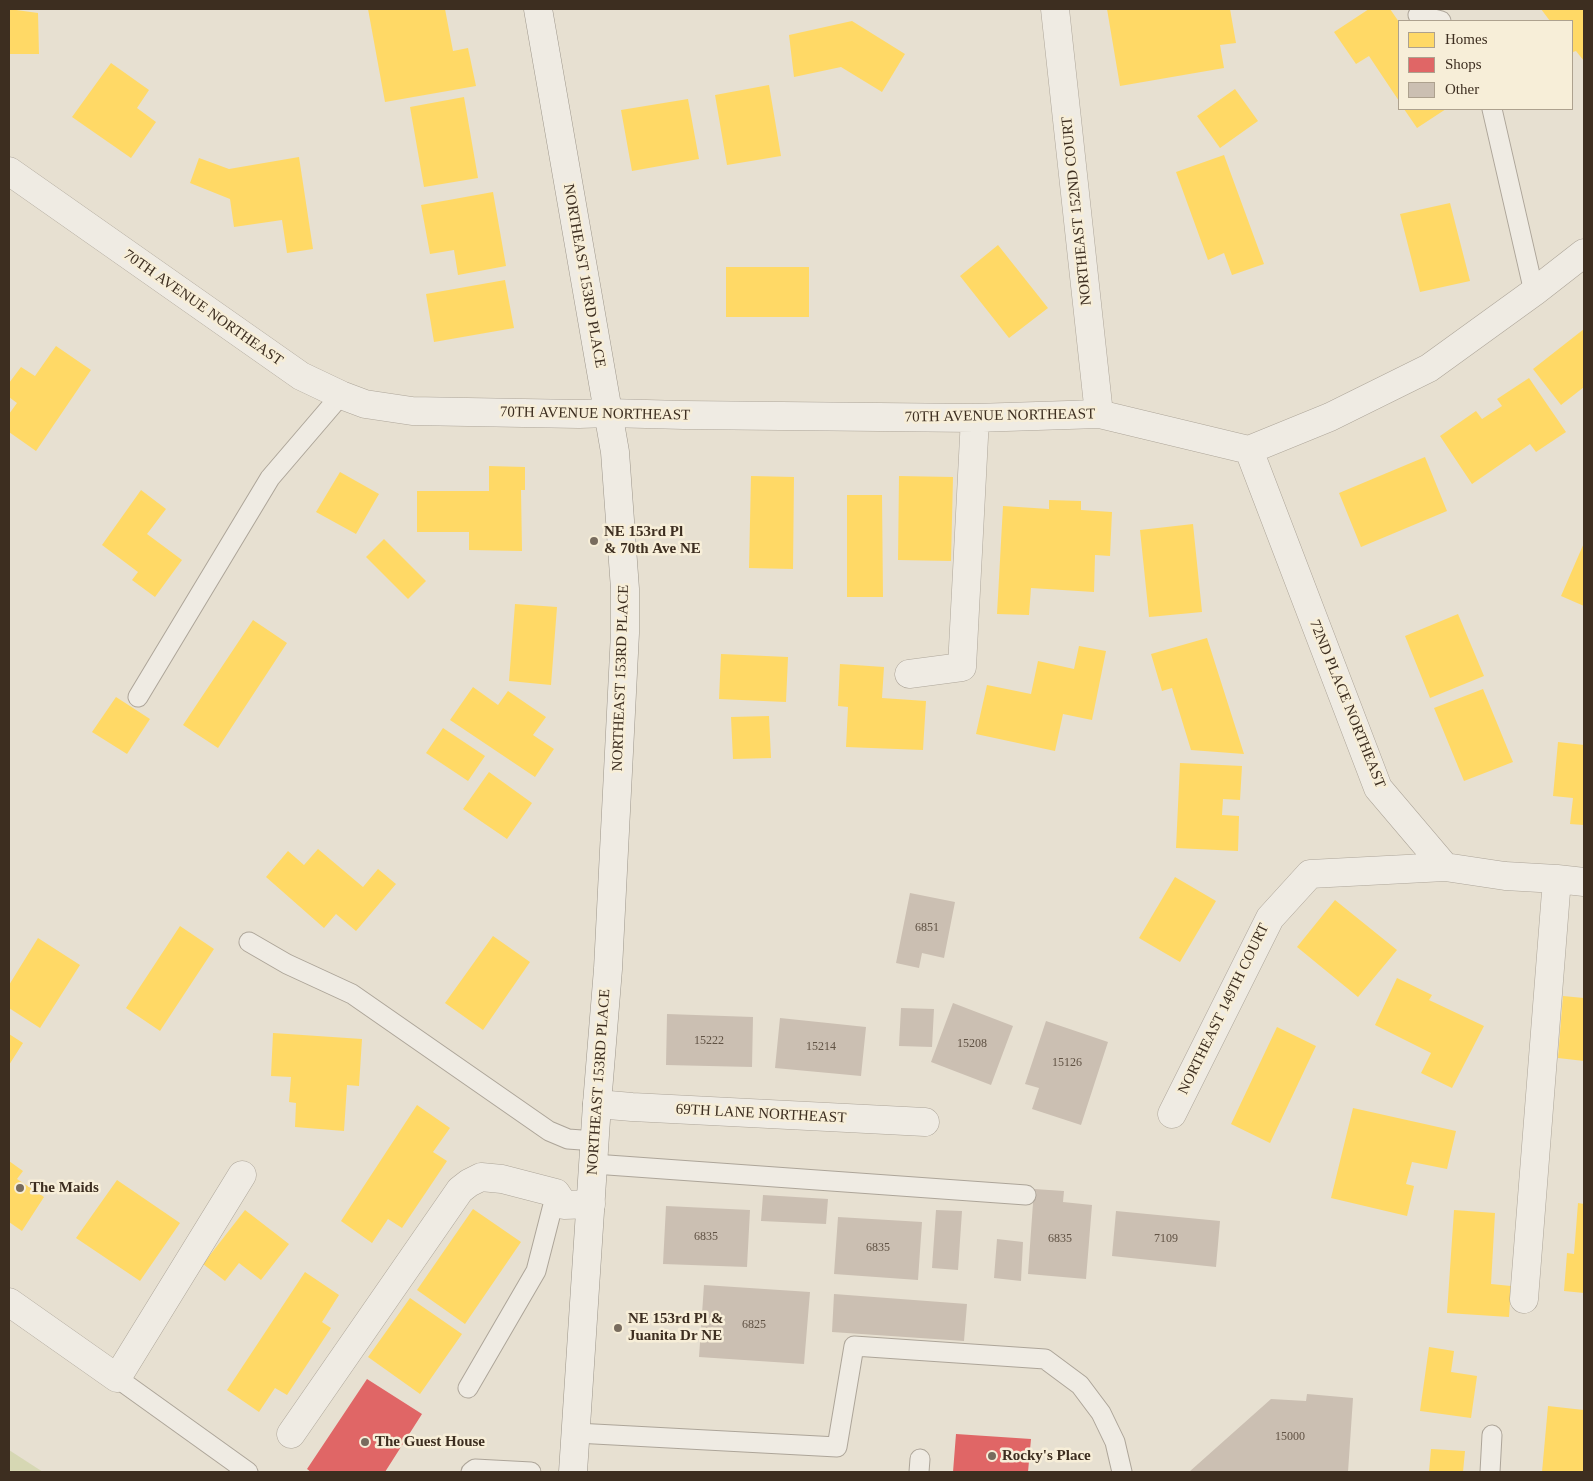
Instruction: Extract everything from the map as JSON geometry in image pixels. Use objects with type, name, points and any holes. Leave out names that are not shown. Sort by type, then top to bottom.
[{"type":"street","name":"NORTHEAST 153RD PLACE","points":[[538,9],[608,413],[616,471],[624,589],[625,633],[608,969],[597,1104],[573,1472]]},
{"type":"street","name":"NORTHEAST 152ND COURT","points":[[1055,9],[1099,414]]},
{"type":"street","name":"70TH AVENUE NORTHEAST","points":[[9,171],[301,376],[341,395],[366,404],[412,410],[684,416],[975,418],[1099,414],[1249,450]]},
{"type":"street","points":[[1249,450],[1330,417],[1429,368],[1584,254]]},
{"type":"street","points":[[909,674],[962,667],[975,418]]},
{"type":"street","name":"72ND PLACE NORTHEAST","points":[[1249,450],[1378,788],[1445,867]]},
{"type":"street","points":[[1445,867],[1505,876],[1584,882]]},
{"type":"street","name":"NORTHEAST 149TH COURT","points":[[1172,1114],[1270,918],[1310,874],[1445,867]]},
{"type":"street","points":[[1524,1299],[1557,879]]},
{"type":"street","name":"69TH LANE NORTHEAST","points":[[597,1104],[925,1122]]},
{"type":"street","points":[[9,1302],[117,1378],[242,1175]]},
{"type":"street","points":[[292,1434],[460,1190],[468,1183],[481,1177],[502,1179],[556,1193],[564,1206],[591,1204]]},
{"type":"lane","points":[[1418,15],[1437,20]]},
{"type":"lane","points":[[1492,110],[1534,292]]},
{"type":"lane","points":[[138,697],[270,478],[341,395]]},
{"type":"lane","points":[[249,942],[286,964],[352,994],[550,1131],[594,1153],[1026,1195]]},
{"type":"lane","points":[[468,1388],[536,1270],[556,1193]]},
{"type":"lane","points":[[576,1433],[837,1447],[854,1346],[1045,1359],[1080,1384],[1102,1413],[1115,1442],[1122,1472]]},
{"type":"lane","points":[[117,1378],[248,1472]]},
{"type":"lane","points":[[1490,1472],[1492,1435]]},
{"type":"lane","points":[[471,1472],[475,1468],[531,1472]]},
{"type":"green space","points":[[9,1450],[43,1472],[9,1472]]},
{"type":"building: Homes","points":[[9,9],[38,13],[39,54],[9,54]]},
{"type":"building: Homes","points":[[368,9],[445,9],[453,51],[468,48],[476,86],[385,102]]},
{"type":"building: Homes","points":[[1107,9],[1230,9],[1236,43],[1220,45],[1224,68],[1120,86]]},
{"type":"building: Homes","points":[[1369,9],[1390,9],[1398,21],[1398,100],[1369,56],[1356,64],[1334,32]]},
{"type":"building: Homes","points":[[1541,9],[1584,9],[1584,61],[1576,51],[1573,52],[1573,20],[1549,20]]},
{"type":"building: Homes","points":[[852,21],[905,54],[882,92],[841,67],[794,77],[789,35]]},
{"type":"building: Homes","points":[[111,63],[149,90],[137,108],[156,122],[131,158],[72,117]]},
{"type":"building: Homes","points":[[769,85],[781,156],[727,165],[715,95]]},
{"type":"building: Homes","points":[[1235,89],[1258,121],[1220,148],[1197,116]]},
{"type":"building: Homes","points":[[464,97],[478,178],[424,187],[410,107]]},
{"type":"building: Homes","points":[[688,99],[699,159],[632,171],[621,110]]},
{"type":"building: Homes","points":[[1405,110],[1444,110],[1417,128]]},
{"type":"building: Homes","points":[[1224,155],[1264,264],[1232,275],[1224,253],[1208,260],[1176,172]]},
{"type":"building: Homes","points":[[299,157],[313,249],[287,253],[282,220],[234,227],[230,199],[190,183],[199,158],[229,169]]},
{"type":"building: Homes","points":[[493,192],[506,266],[458,275],[454,250],[430,254],[421,205]]},
{"type":"building: Homes","points":[[1450,203],[1470,281],[1420,292],[1400,214]]},
{"type":"building: Homes","points":[[998,245],[1048,308],[1009,338],[960,276]]},
{"type":"building: Homes","points":[[726,267],[809,267],[809,317],[726,317]]},
{"type":"building: Homes","points":[[505,280],[514,328],[434,342],[426,294]]},
{"type":"building: Homes","points":[[1584,329],[1584,387],[1561,405],[1533,369]]},
{"type":"building: Homes","points":[[56,346],[91,370],[36,451],[9,432],[9,414],[17,403],[9,397],[9,383],[21,367],[35,376]]},
{"type":"building: Homes","points":[[1529,378],[1566,432],[1536,452],[1530,444],[1472,484],[1440,436],[1476,411],[1482,419],[1502,406],[1497,399]]},
{"type":"building: Homes","points":[[1425,457],[1447,511],[1361,547],[1339,493]]},
{"type":"building: Homes","points":[[489,466],[525,467],[525,490],[521,490],[522,551],[469,550],[469,532],[417,532],[417,491],[489,491]]},
{"type":"building: Homes","points":[[340,472],[379,494],[356,534],[316,512]]},
{"type":"building: Homes","points":[[751,476],[794,477],[793,569],[749,568]]},
{"type":"building: Homes","points":[[899,476],[953,477],[951,561],[898,560]]},
{"type":"building: Homes","points":[[141,490],[166,509],[147,534],[182,560],[155,597],[132,580],[138,572],[102,545]]},
{"type":"building: Homes","points":[[847,495],[882,495],[883,597],[847,597]]},
{"type":"building: Homes","points":[[1049,500],[1081,501],[1081,510],[1112,512],[1110,556],[1095,555],[1094,592],[1031,588],[1029,615],[997,614],[1003,506],[1049,509]]},
{"type":"building: Homes","points":[[1193,524],[1202,612],[1149,617],[1140,530]]},
{"type":"building: Homes","points":[[384,539],[426,581],[408,599],[366,557]]},
{"type":"building: Homes","points":[[1584,543],[1584,606],[1561,596]]},
{"type":"building: Homes","points":[[515,604],[557,607],[551,685],[509,681]]},
{"type":"building: Homes","points":[[1458,614],[1484,676],[1430,698],[1405,636]]},
{"type":"building: Homes","points":[[253,620],[287,643],[218,748],[183,725]]},
{"type":"building: Homes","points":[[1207,638],[1244,754],[1191,750],[1172,688],[1162,691],[1151,654]]},
{"type":"building: Homes","points":[[1079,646],[1106,651],[1092,720],[1063,714],[1055,751],[976,734],[987,685],[1031,694],[1038,661],[1074,669]]},
{"type":"building: Homes","points":[[721,654],[788,657],[786,702],[719,699]]},
{"type":"building: Homes","points":[[840,664],[884,667],[882,698],[926,701],[923,750],[846,747],[848,707],[838,706]]},
{"type":"building: Homes","points":[[473,687],[498,705],[508,691],[546,717],[533,735],[554,749],[535,777],[450,720]]},
{"type":"building: Homes","points":[[1483,689],[1513,762],[1464,781],[1434,708]]},
{"type":"building: Homes","points":[[116,697],[150,719],[127,754],[92,732]]},
{"type":"building: Homes","points":[[769,716],[771,758],[733,759],[731,717]]},
{"type":"building: Homes","points":[[443,728],[485,756],[468,781],[426,753]]},
{"type":"building: Homes","points":[[1558,742],[1584,745],[1584,825],[1570,824],[1573,798],[1553,796]]},
{"type":"building: Homes","points":[[1180,763],[1242,766],[1240,800],[1223,799],[1222,815],[1239,816],[1238,851],[1176,848]]},
{"type":"building: Homes","points":[[489,772],[532,803],[507,839],[463,809]]},
{"type":"building: Homes","points":[[318,849],[363,887],[378,869],[396,884],[356,931],[336,914],[324,928],[266,877],[288,851],[304,865]]},
{"type":"building: Homes","points":[[1175,877],[1216,901],[1180,962],[1139,938]]},
{"type":"building: Homes","points":[[1335,900],[1397,950],[1358,997],[1297,947]]},
{"type":"building: Homes","points":[[180,926],[214,949],[160,1031],[126,1008]]},
{"type":"building: Homes","points":[[493,936],[530,962],[483,1030],[445,1003]]},
{"type":"building: Homes","points":[[38,938],[80,965],[40,1028],[9,1008],[9,985]]},
{"type":"building: Homes","points":[[1397,978],[1432,995],[1429,1000],[1484,1026],[1452,1088],[1421,1073],[1431,1053],[1375,1025]]},
{"type":"building: Homes","points":[[1563,996],[1584,998],[1584,1061],[1558,1058]]},
{"type":"building: Homes","points":[[1277,1027],[1316,1046],[1270,1143],[1231,1124]]},
{"type":"building: Homes","points":[[273,1033],[362,1039],[359,1086],[347,1085],[344,1131],[295,1127],[296,1103],[289,1102],[291,1077],[271,1076]]},
{"type":"building: Homes","points":[[9,1034],[23,1043],[9,1065]]},
{"type":"building: Homes","points":[[417,1105],[450,1128],[433,1152],[447,1161],[402,1228],[388,1219],[372,1243],[341,1221]]},
{"type":"building: Homes","points":[[1353,1108],[1456,1131],[1447,1169],[1412,1162],[1406,1184],[1414,1186],[1407,1216],[1331,1198]]},
{"type":"building: Homes","name":"The Maids","points":[[9,1161],[23,1171],[17,1179],[44,1197],[22,1231],[9,1222]]},
{"type":"building: Homes","points":[[117,1180],[180,1223],[140,1281],[76,1238]]},
{"type":"building: Homes","points":[[1578,1203],[1584,1204],[1584,1293],[1564,1291],[1567,1253],[1574,1254]]},
{"type":"building: Homes","points":[[473,1209],[521,1242],[465,1324],[417,1290]]},
{"type":"building: Homes","points":[[245,1210],[289,1244],[261,1280],[239,1263],[225,1281],[203,1264]]},
{"type":"building: Homes","points":[[1454,1210],[1495,1213],[1491,1284],[1511,1286],[1509,1317],[1447,1313]]},
{"type":"building: Homes","points":[[305,1272],[339,1295],[322,1322],[331,1328],[287,1395],[275,1388],[259,1412],[227,1390]]},
{"type":"building: Homes","points":[[410,1298],[462,1334],[420,1394],[368,1357]]},
{"type":"building: Homes","points":[[1429,1347],[1454,1351],[1451,1372],[1477,1376],[1471,1418],[1420,1411]]},
{"type":"building: Homes","points":[[1548,1406],[1584,1410],[1584,1472],[1542,1472]]},
{"type":"building: Homes","points":[[1431,1449],[1465,1451],[1463,1472],[1429,1472]]},
{"type":"building: Shops","name":"The Guest House","points":[[367,1379],[422,1414],[385,1472],[311,1472],[307,1469]]},
{"type":"building: Shops","name":"Rocky's Place","points":[[956,1434],[1031,1439],[1028,1472],[953,1472]]},
{"type":"building: Other","points":[[910,893],[955,902],[944,958],[922,953],[919,968],[896,963]]},
{"type":"building: Other","points":[[953,1003],[1013,1026],[991,1085],[931,1062]]},
{"type":"building: Other","points":[[901,1008],[934,1009],[932,1047],[899,1046]]},
{"type":"building: Other","points":[[667,1014],[753,1017],[752,1067],[666,1065]]},
{"type":"building: Other","points":[[780,1018],[866,1027],[861,1076],[775,1068]]},
{"type":"building: Other","points":[[1046,1021],[1108,1042],[1081,1125],[1032,1109],[1039,1088],[1025,1084]]},
{"type":"building: Other","points":[[1034,1189],[1064,1191],[1063,1202],[1092,1205],[1086,1279],[1028,1274]]},
{"type":"building: Other","points":[[763,1195],[828,1199],[826,1224],[761,1221]]},
{"type":"building: Other","points":[[666,1206],[750,1210],[747,1267],[663,1264]]},
{"type":"building: Other","points":[[936,1210],[962,1211],[958,1270],[932,1268]]},
{"type":"building: Other","points":[[1116,1211],[1220,1221],[1216,1267],[1112,1256]]},
{"type":"building: Other","points":[[838,1217],[922,1222],[918,1280],[834,1274]]},
{"type":"building: Other","points":[[997,1239],[1023,1242],[1021,1281],[994,1278]]},
{"type":"building: Other","points":[[704,1285],[810,1292],[804,1364],[699,1357]]},
{"type":"building: Other","points":[[834,1294],[967,1304],[964,1341],[832,1332]]},
{"type":"building: Other","points":[[1307,1394],[1353,1398],[1348,1472],[1189,1472],[1271,1399],[1306,1401]]},
{"type":"place","name":"NE 153rd Pl & 70th Ave NE","points":[[594,541]]},
{"type":"place","name":"The Maids","points":[[20,1188]]},
{"type":"place","name":"NE 153rd Pl & Juanita Dr NE","points":[[618,1328]]},
{"type":"place","name":"The Guest House","points":[[365,1442]]},
{"type":"place","name":"Rocky's Place","points":[[992,1456]]}]
